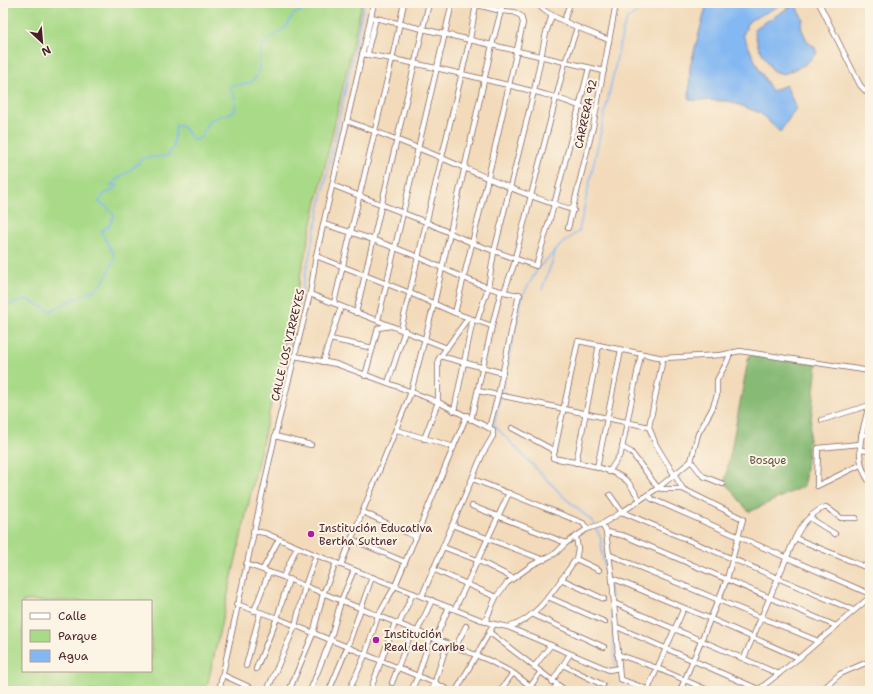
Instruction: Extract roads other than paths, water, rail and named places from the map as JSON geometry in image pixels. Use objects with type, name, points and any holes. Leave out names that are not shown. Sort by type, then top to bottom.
[{"type":"street","name":"CALLE LOS VIRREYES","points":[[219,691],[236,604],[310,294],[316,256],[362,54],[370,34],[374,3]]},
{"type":"street","points":[[334,303],[352,232],[404,3]]},
{"type":"street","points":[[356,313],[398,141],[429,3]]},
{"type":"street","points":[[365,376],[378,328],[452,3]]},
{"type":"street","points":[[455,313],[488,178],[509,86],[515,51],[523,23],[521,16],[514,12],[501,11],[470,3]]},
{"type":"street","points":[[341,565],[397,430],[411,392],[434,304],[492,45],[503,3]]},
{"type":"street","points":[[538,3],[538,6],[552,15],[577,28],[609,40]]},
{"type":"street","points":[[564,21],[570,3]]},
{"type":"street","name":"CARRERA 92","points":[[568,228],[574,210],[604,71],[616,3]]},
{"type":"street","points":[[819,3],[857,79],[870,96]]},
{"type":"street","points":[[388,383],[403,330],[426,222],[470,39],[476,4]]},
{"type":"street","points":[[454,411],[473,319],[488,288],[494,252],[534,91],[540,57],[552,15]]},
{"type":"street","points":[[373,18],[470,39],[565,63],[604,71]]},
{"type":"street","points":[[471,420],[492,326],[502,292],[516,259],[530,196],[565,63],[577,28]]},
{"type":"street","points":[[368,55],[370,34]]},
{"type":"street","points":[[362,54],[416,63],[534,91],[557,97],[595,113]]},
{"type":"street","points":[[332,185],[426,222],[494,252],[536,266],[554,205],[589,68]]},
{"type":"street","points":[[347,121],[442,158],[530,196],[554,205],[574,210]]},
{"type":"street","points":[[323,224],[352,232],[396,248],[488,288],[520,295],[503,373],[501,395],[489,428]]},
{"type":"street","points":[[316,256],[343,268],[410,293],[455,313],[492,326]]},
{"type":"street","points":[[310,294],[447,348]]},
{"type":"street","points":[[323,362],[341,307]]},
{"type":"street","points":[[424,440],[438,402],[437,364],[440,356],[473,319]]},
{"type":"street","points":[[378,328],[391,326]]},
{"type":"street","points":[[330,339],[373,348]]},
{"type":"street","points":[[640,500],[628,481],[597,468],[553,458],[578,341],[663,358],[730,354],[740,351],[870,371]]},
{"type":"street","points":[[576,463],[599,345]]},
{"type":"street","points":[[597,468],[621,350]]},
{"type":"street","points":[[609,472],[621,453],[641,354]]},
{"type":"street","points":[[485,622],[496,597],[506,583],[556,553],[566,543],[590,528],[622,512],[658,488],[691,461],[698,434],[712,410],[717,395],[717,380],[730,354]]},
{"type":"street","points":[[295,356],[336,364],[365,376],[388,383],[438,402],[467,416],[471,420],[494,430],[422,596]]},
{"type":"street","points":[[440,356],[503,373]]},
{"type":"street","points":[[663,358],[649,427],[656,445],[683,489]]},
{"type":"street","points":[[478,391],[649,427]]},
{"type":"street","points":[[822,420],[870,405]]},
{"type":"street","points":[[870,405],[861,435],[860,444],[860,465],[870,483]]},
{"type":"street","points":[[349,691],[365,655],[378,616],[395,586],[467,416]]},
{"type":"street","points":[[512,428],[555,450]]},
{"type":"street","points":[[397,430],[424,440],[454,447]]},
{"type":"street","points":[[861,435],[870,435]]},
{"type":"street","points":[[275,436],[311,446]]},
{"type":"street","points":[[860,444],[818,448],[817,486],[860,465]]},
{"type":"street","points":[[622,447],[632,452],[658,488],[663,490],[683,489],[743,519],[734,559],[727,579],[680,691]]},
{"type":"street","points":[[860,450],[870,451]]},
{"type":"street","points":[[691,461],[703,476],[723,484]]},
{"type":"street","points":[[473,478],[583,523],[590,528]]},
{"type":"street","points":[[455,609],[509,493]]},
{"type":"street","points":[[610,495],[622,512],[853,610]]},
{"type":"street","points":[[616,627],[665,647],[757,690],[799,658],[870,595],[788,558],[738,538],[652,499],[647,495]]},
{"type":"street","points":[[472,506],[566,543]]},
{"type":"street","points":[[744,658],[760,618],[788,558],[795,538],[804,522],[819,509],[826,507],[841,518],[856,518]]},
{"type":"street","points":[[363,512],[416,537]]},
{"type":"street","points":[[810,518],[835,534]]},
{"type":"street","points":[[870,518],[870,540]]},
{"type":"street","points":[[600,524],[606,532],[610,554],[617,654],[620,679],[622,681],[650,690],[665,647],[684,608]]},
{"type":"street","points":[[452,525],[544,560]]},
{"type":"street","points":[[253,531],[279,539],[485,622],[508,627],[608,670],[619,668]]},
{"type":"street","points":[[606,532],[625,536],[836,626]]},
{"type":"street","points":[[508,627],[517,626],[532,614],[548,597],[576,559],[578,549],[576,537]]},
{"type":"street","points":[[795,538],[870,569]]},
{"type":"street","points":[[263,570],[279,539]]},
{"type":"street","points":[[352,539],[405,562]]},
{"type":"street","points":[[284,577],[297,547]]},
{"type":"street","points":[[443,547],[477,560],[513,578]]},
{"type":"street","points":[[610,554],[818,641]]},
{"type":"street","points":[[267,691],[295,626],[305,586],[316,555]]},
{"type":"street","points":[[576,559],[599,570]]},
{"type":"street","points":[[288,691],[313,634],[323,594],[336,563]]},
{"type":"street","points":[[246,564],[284,577],[430,638],[488,660],[513,673],[537,691]]},
{"type":"street","points":[[434,569],[496,597]]},
{"type":"street","points":[[310,691],[330,641],[341,601],[354,570]]},
{"type":"street","points":[[254,611],[269,572]]},
{"type":"street","points":[[329,691],[347,648],[372,577]]},
{"type":"street","points":[[612,578],[711,619],[799,658]]},
{"type":"street","points":[[256,670],[289,579]]},
{"type":"street","points":[[561,579],[604,599]]},
{"type":"street","points":[[370,691],[397,624],[413,592]]},
{"type":"street","points":[[548,597],[606,622]]},
{"type":"street","points":[[417,632],[432,600]]},
{"type":"street","points":[[614,603],[779,674]]},
{"type":"street","points":[[236,604],[276,618],[399,668],[450,691]]},
{"type":"street","points":[[435,640],[449,607]]},
{"type":"street","points":[[246,666],[260,613]]},
{"type":"street","points":[[532,614],[604,647]]},
{"type":"street","points":[[456,691],[494,624]]},
{"type":"street","points":[[455,648],[466,626]]},
{"type":"street","points":[[392,683],[399,668],[412,630]]},
{"type":"street","points":[[489,632],[554,684],[566,691]]},
{"type":"street","points":[[411,691],[418,676],[430,638]]},
{"type":"street","points":[[432,691],[447,644]]},
{"type":"street","points":[[534,667],[551,645]]},
{"type":"street","points":[[552,691],[563,665],[570,654]]},
{"type":"street","points":[[617,654],[685,679],[710,691]]},
{"type":"street","points":[[821,691],[840,674],[870,661]]},
{"type":"street","points":[[563,665],[604,685]]},
{"type":"street","points":[[500,691],[513,673]]},
{"type":"street","points":[[527,691],[540,673]]},
{"type":"street","points":[[223,676],[258,691]]},
{"type":"water","points":[[707,3],[785,3],[749,21],[743,35],[759,69],[772,91],[786,85],[796,108],[780,132],[760,113],[729,101],[689,100],[690,67]]},
{"type":"water","points":[[795,4],[803,19],[801,27],[808,43],[814,46],[817,53],[806,64],[784,74],[773,71],[758,46],[754,29]]},
{"type":"waterway","points":[[3,306],[27,299],[50,311],[96,289],[104,281],[115,257],[101,231],[109,226],[114,215],[107,207],[99,202],[103,195],[113,190],[118,185],[110,186],[135,167],[142,158],[168,156],[173,148],[176,125],[183,127],[193,140],[201,138],[207,125],[214,118],[235,111],[235,99],[230,90],[230,86],[250,83],[256,77],[259,67],[261,48],[267,41],[286,27],[293,14],[304,10],[313,3]]},
{"type":"waterway","points":[[288,354],[364,3]]},
{"type":"waterway","points":[[615,666],[611,596],[602,553],[601,538],[592,521],[564,497],[494,425],[522,297],[538,268],[563,243],[579,231],[623,30],[627,19],[651,3]]},
{"type":"waterway","points":[[542,289],[554,257],[554,251]]},
{"type":"place","name":"Institución Educativa Bertha Suttner","points":[[311,534]]},
{"type":"place","name":"Institución Real del Caribe","points":[[376,640]]},
{"type":"park label","name":"Bosque","points":[[768,460]]}]
